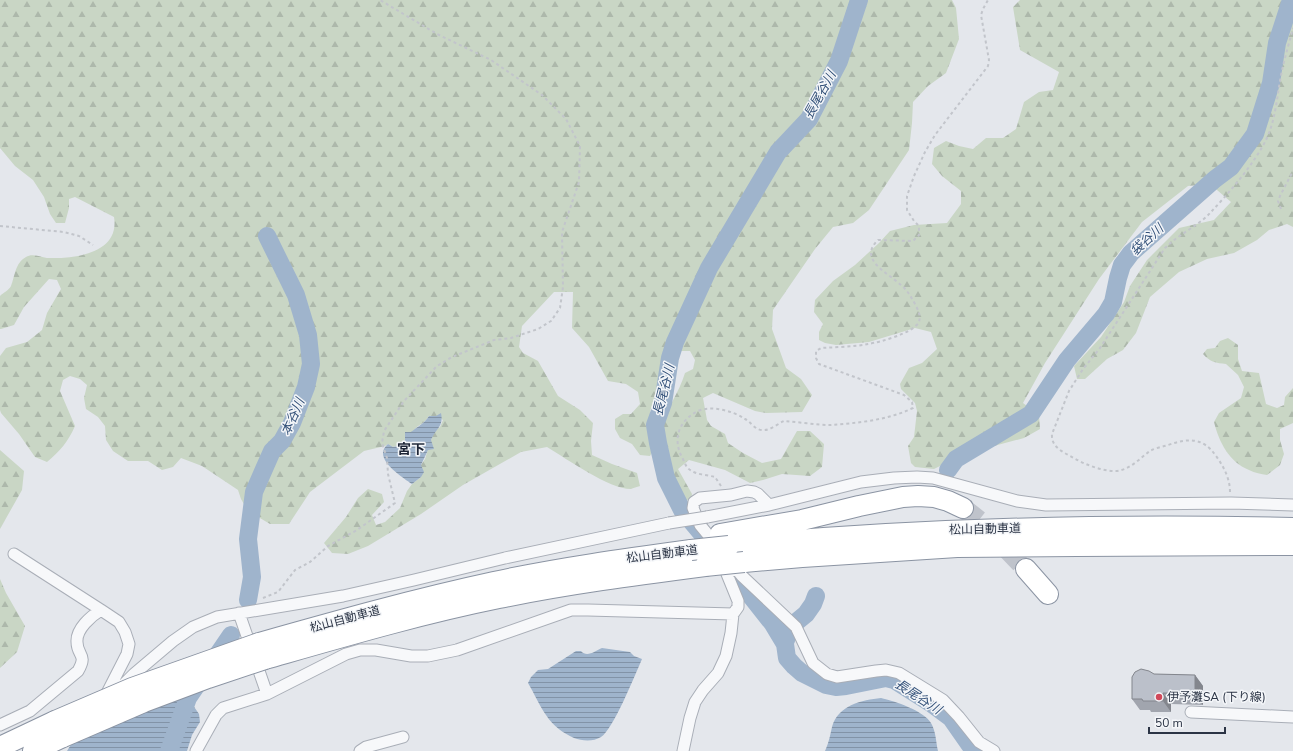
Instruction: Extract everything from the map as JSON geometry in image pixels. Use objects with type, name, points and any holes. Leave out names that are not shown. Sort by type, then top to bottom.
[{"type":"highway","points":[[725,540],[858,506],[904,497],[934,497],[948,501],[963,508]]},
{"type":"highway","name":"松山自動車道","points":[[262,651],[339,620],[571,561],[625,550],[725,540],[798,540],[945,530],[1077,527],[1293,528]]},
{"type":"highway","name":"松山自動車道","points":[[59,736],[132,688],[262,651],[344,636],[499,598],[627,576],[705,566],[735,568],[802,557],[956,547],[1293,545]]},
{"type":"highway","points":[[1077,546],[1121,550],[1293,554]]},
{"type":"highway","points":[[1026,569],[1048,594]]},
{"type":"highway","points":[[0,747],[59,736]]},
{"type":"highway","points":[[33,751],[59,736]]},
{"type":"street","points":[[59,736],[98,710],[134,674],[173,641],[193,627],[217,617],[357,593],[505,558],[669,523],[769,505],[861,482],[894,478],[933,478],[1017,502],[1046,505],[1293,505]]},
{"type":"street","points":[[769,505],[754,492],[747,491],[731,495],[700,498],[694,502],[693,508],[700,525],[735,568],[796,627],[813,663],[827,674],[837,677],[876,670],[899,672],[942,700],[959,717],[979,742],[994,751]]},
{"type":"street","points":[[14,554],[119,622],[125,632],[129,644],[127,654],[98,710]]},
{"type":"street","points":[[683,751],[695,702],[718,673],[726,656],[732,633],[734,614],[738,607],[735,568]]},
{"type":"street","points":[[0,725],[30,711],[78,671],[82,664],[82,657],[76,640],[91,616],[101,610]]},
{"type":"street","points":[[196,751],[216,715],[224,708],[267,694],[346,654],[360,650],[376,650],[411,656],[428,656],[457,650],[572,610],[734,614]]},
{"type":"street","points":[[239,613],[267,694]]},
{"type":"street","points":[[1191,712],[1293,717]]},
{"type":"street","points":[[360,751],[371,745],[403,737]]},
{"type":"path","points":[[252,611],[259,600],[278,592],[295,570],[310,562],[328,546],[357,530],[395,504],[388,474],[387,458],[382,443],[384,431],[404,400],[437,366],[452,357],[494,340],[511,338],[538,329],[550,322],[560,308],[563,287],[562,232],[579,182],[580,146],[566,119],[542,96],[491,60],[437,34],[380,0]]},
{"type":"path","points":[[723,495],[720,484],[715,477],[694,473],[688,469],[680,455],[677,443],[678,434],[683,424],[690,416],[700,410],[710,409],[732,412],[746,419],[758,430],[764,431],[784,421],[830,425],[872,420],[905,412],[913,408],[912,402],[904,395],[819,364],[816,358],[816,351],[821,348],[868,344],[897,336],[918,325],[920,318],[919,312],[910,296],[903,287],[872,260],[872,248],[878,240],[912,241],[919,235],[919,226],[914,222],[907,210],[906,196],[919,164],[935,135],[988,66],[989,60],[981,15],[988,0]]},
{"type":"path","points":[[1231,504],[1230,481],[1220,462],[1212,451],[1202,442],[1192,439],[1172,443],[1152,450],[1132,466],[1117,471],[1087,465],[1069,456],[1054,445],[1051,440],[1052,434],[1070,391],[1083,369],[1100,348],[1165,248],[1172,241],[1209,214],[1248,167],[1260,150],[1266,139],[1273,118],[1278,99],[1283,67],[1293,28]]},
{"type":"path","points":[[1281,209],[1278,201],[1293,171]]},
{"type":"path","points":[[0,226],[64,232],[79,236],[93,244]]},
{"type":"green space","points":[[0,0],[952,0],[956,8],[959,39],[946,73],[928,86],[913,102],[909,150],[869,210],[853,223],[833,227],[815,249],[773,310],[772,329],[786,368],[801,379],[812,395],[802,412],[766,413],[755,411],[713,393],[703,398],[707,420],[711,426],[725,434],[728,443],[743,453],[762,463],[781,459],[797,431],[810,431],[824,444],[822,467],[810,476],[782,474],[750,483],[725,470],[689,460],[678,469],[692,494],[691,499],[682,502],[670,479],[661,442],[661,429],[685,373],[693,369],[695,360],[690,351],[681,351],[674,362],[661,374],[650,412],[651,428],[655,446],[650,456],[640,455],[632,444],[620,438],[615,429],[615,419],[623,414],[631,414],[640,404],[638,392],[626,384],[608,381],[589,347],[572,328],[573,292],[554,292],[522,326],[519,347],[523,353],[538,361],[558,396],[580,410],[593,423],[591,441],[592,455],[637,473],[640,486],[631,489],[622,488],[611,484],[547,447],[521,452],[463,485],[421,514],[368,546],[348,554],[332,553],[324,543],[346,517],[358,498],[368,489],[382,494],[384,502],[372,515],[376,525],[385,522],[400,508],[407,491],[412,484],[421,477],[421,465],[425,459],[434,431],[440,427],[443,420],[436,416],[429,416],[397,446],[393,447],[388,444],[364,451],[310,492],[289,524],[270,524],[248,511],[238,490],[202,466],[181,458],[173,467],[162,470],[148,461],[128,461],[113,451],[106,440],[105,426],[98,417],[86,409],[84,398],[87,385],[80,379],[70,376],[63,380],[60,391],[75,426],[70,437],[63,446],[47,462],[35,457],[19,434],[1,413],[0,356],[6,348],[27,342],[42,330],[47,313],[61,289],[57,280],[49,279],[24,307],[14,325],[0,329],[0,296],[11,286],[17,266],[22,260],[33,255],[47,258],[58,258],[93,252],[103,246],[110,239],[114,229],[114,217],[75,197],[69,199],[69,208],[65,223],[56,223],[50,214],[44,197],[33,180],[15,166],[0,148]]},
{"type":"green space","points":[[1020,0],[1293,0],[1293,227],[1287,224],[1269,230],[1257,240],[1234,253],[1207,259],[1179,272],[1150,297],[1136,333],[1123,350],[1107,359],[1085,379],[1077,379],[1074,366],[1101,337],[1124,302],[1130,286],[1147,260],[1179,228],[1214,220],[1231,202],[1210,184],[1188,186],[1142,222],[1099,279],[1045,363],[1023,403],[1039,415],[1040,429],[1024,438],[979,450],[955,452],[940,466],[934,469],[915,467],[911,463],[908,446],[914,437],[917,411],[915,403],[901,389],[900,384],[909,368],[922,363],[937,349],[931,332],[915,328],[869,342],[836,345],[825,343],[819,340],[819,332],[823,324],[814,312],[815,300],[833,281],[855,265],[890,231],[914,225],[947,223],[961,204],[961,191],[942,176],[932,164],[934,148],[946,141],[973,149],[986,138],[1003,138],[1016,129],[1024,102],[1039,92],[1053,90],[1059,72],[1020,50],[1013,7]]},
{"type":"green space","points":[[1228,338],[1238,345],[1238,359],[1242,371],[1259,373],[1266,404],[1277,408],[1284,405],[1285,397],[1293,388],[1293,423],[1280,429],[1280,440],[1284,454],[1280,465],[1267,475],[1251,471],[1230,457],[1222,444],[1214,422],[1219,413],[1241,398],[1244,387],[1238,375],[1226,364],[1213,362],[1203,354],[1207,349],[1215,348],[1220,341]]},
{"type":"green space","points":[[0,450],[24,471],[22,490],[0,529]]},
{"type":"green space","points":[[0,579],[6,593],[25,626],[17,652],[0,668]]},
{"type":"water","points":[[441,413],[442,418],[440,425],[431,440],[434,449],[428,450],[421,465],[424,472],[421,477],[412,484],[390,467],[385,461],[383,455],[384,449],[388,444],[393,447],[398,446],[405,440],[405,432],[411,432],[423,423],[429,416],[436,416]]},
{"type":"water","points":[[602,648],[630,652],[634,656],[642,659],[623,701],[606,732],[595,740],[577,739],[562,731],[552,723],[528,683],[531,677],[538,670],[548,669],[576,651],[581,651],[588,654]]},
{"type":"water","points":[[167,683],[188,698],[199,714],[200,722],[192,735],[187,751],[67,751],[73,741]]},
{"type":"water","points":[[881,698],[894,701],[922,714],[931,723],[934,730],[938,751],[825,751],[832,727],[840,713],[859,702]]},
{"type":"building","points":[[1141,669],[1154,674],[1195,675],[1195,694],[1163,693],[1163,701],[1143,701],[1142,699],[1132,699],[1132,677],[1135,672]]},
{"type":"waterway","name":"長尾谷川","points":[[702,534],[682,510],[666,478],[658,443],[655,425],[663,403],[670,358],[675,342],[709,268],[778,152],[809,119],[839,61],[859,0]]},
{"type":"waterway","name":"袋谷川","points":[[948,470],[956,459],[1031,414],[1067,360],[1106,314],[1113,302],[1122,265],[1131,253],[1215,179],[1231,167],[1255,134],[1271,83],[1277,43],[1291,0]]},
{"type":"waterway","name":"本谷川","points":[[248,600],[252,577],[248,539],[254,492],[272,451],[282,441],[292,423],[306,387],[311,364],[308,335],[296,295],[267,236]]},
{"type":"waterway","name":"長尾谷川","points":[[720,557],[773,624],[785,644],[787,658],[802,673],[826,685],[836,687],[886,678],[894,680],[951,718],[974,751]]},
{"type":"waterway","name":"袋谷川","points":[[786,640],[789,628],[806,614],[813,604],[816,596]]},
{"type":"waterway","name":"本谷川","points":[[169,751],[188,698],[231,635]]},
{"type":"tunnel","points":[[963,508],[981,522],[1026,569]]},
{"type":"place","name":"伊予灘SA (下り線)","points":[[1159,697]]},
{"type":"district","name":"宮下","points":[[411,449]]}]
